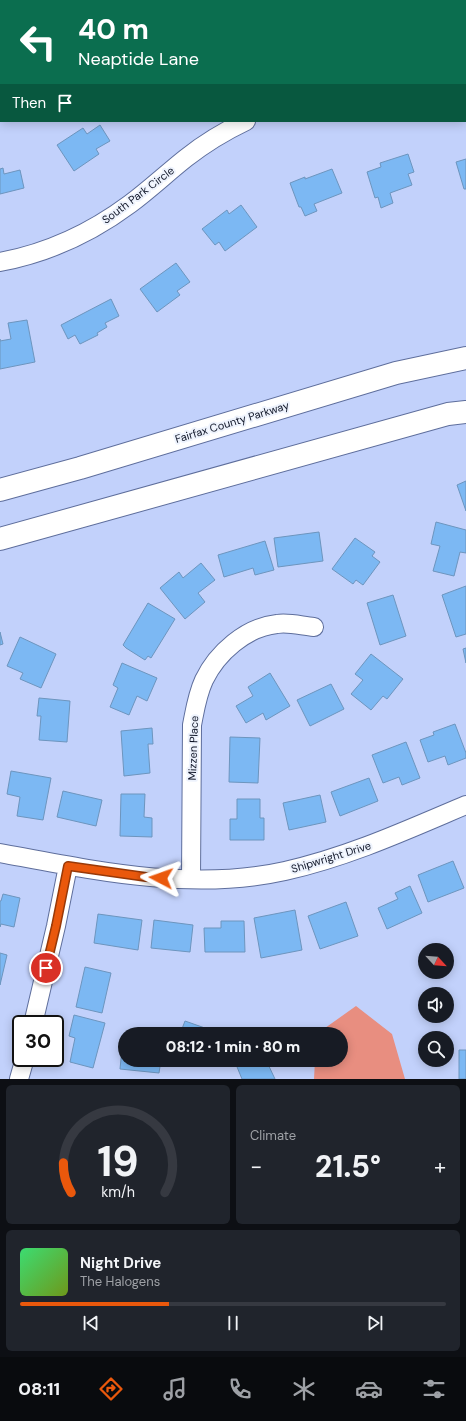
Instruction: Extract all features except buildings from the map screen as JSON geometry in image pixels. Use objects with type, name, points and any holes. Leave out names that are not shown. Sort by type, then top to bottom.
[{"type":"highway","name":"Fairfax County Parkway","points":[[0,490],[80,468],[396,373],[466,358]]},
{"type":"highway","points":[[0,539],[448,414],[466,412]]},
{"type":"street","name":"South Park Circle","points":[[0,262],[22,258],[57,246],[94,228],[130,204],[187,157],[213,139],[244,122]]},
{"type":"street","name":"Mizzen Place","points":[[191,879],[192,725],[196,701],[204,681],[214,664],[227,650],[247,634],[263,626],[281,623],[314,628]]},
{"type":"street","name":"Shipwright Drive","points":[[0,853],[68,866],[146,877],[191,879],[249,877],[283,872],[322,862],[372,845],[466,805]]},
{"type":"street","points":[[35,1015],[56,926],[68,866]]},
{"type":"street","points":[[20,1079],[22,1067]]},
{"type":"shaded area","points":[[356,1006],[392,1034],[405,1079],[314,1079],[315,1067],[348,1067],[348,1027],[326,1027]]},
{"type":"route","points":[[46,968],[68,866],[161,878]]}]
